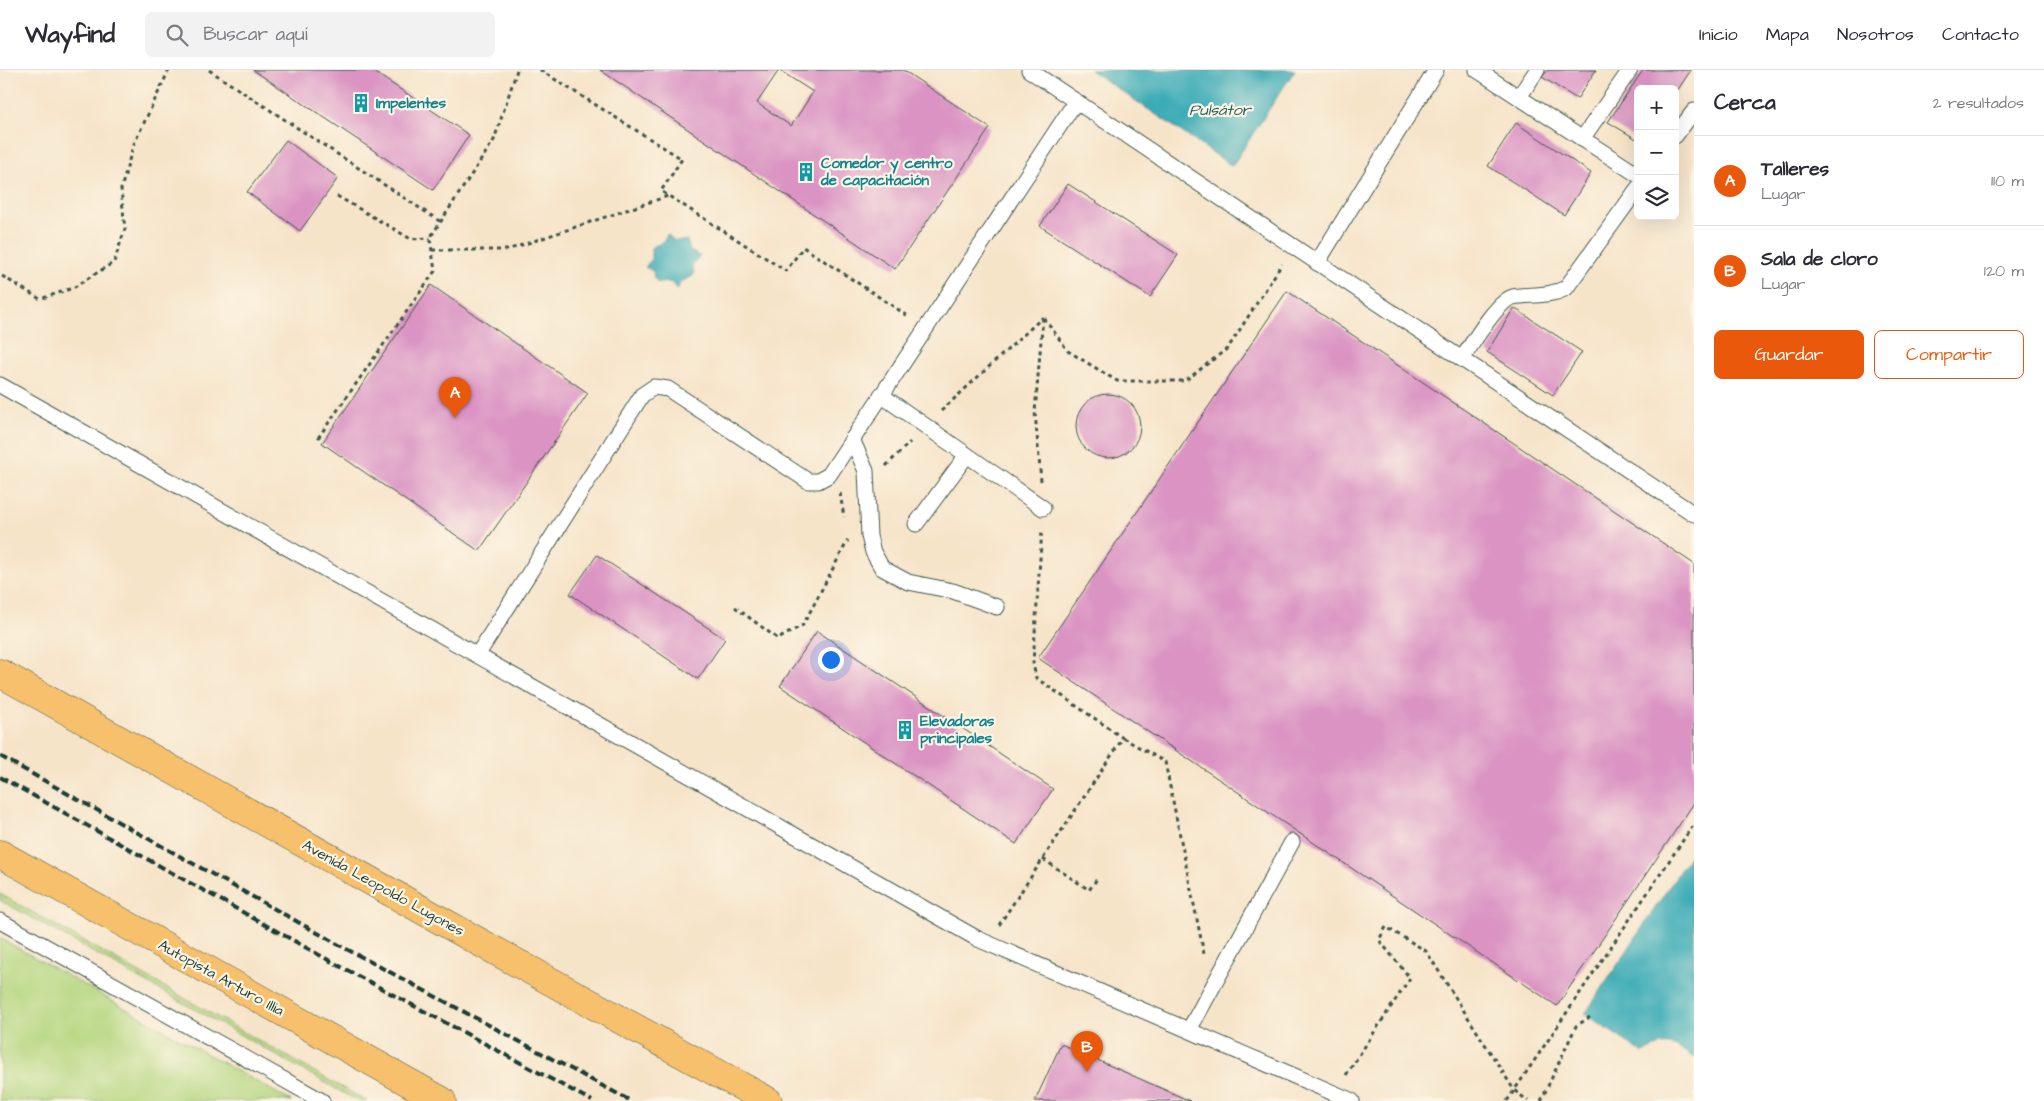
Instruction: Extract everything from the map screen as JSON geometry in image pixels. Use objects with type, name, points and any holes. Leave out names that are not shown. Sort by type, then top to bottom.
[{"type":"highway","name":"Avenida Leopoldo Lugones","points":[[0,673],[472,938],[768,1101]]},
{"type":"highway","name":"Autopista Arturo Illia","points":[[0,854],[442,1101]]},
{"type":"lane","points":[[1029,70],[1694,514]]},
{"type":"lane","points":[[1318,263],[1436,70]]},
{"type":"lane","points":[[1478,70],[1634,172]]},
{"type":"lane","points":[[1519,97],[1537,70]]},
{"type":"lane","points":[[1582,139],[1630,70]]},
{"type":"lane","points":[[478,654],[642,395],[654,387],[668,389],[808,481],[818,481],[829,475],[1076,101]]},
{"type":"lane","points":[[1679,131],[1694,111]]},
{"type":"lane","points":[[1462,359],[1501,304],[1511,298],[1556,293],[1566,288],[1634,194]]},
{"type":"lane","points":[[0,385],[988,943],[1352,1101]]},
{"type":"lane","points":[[881,394],[1043,508]]},
{"type":"lane","points":[[852,438],[866,471],[869,536],[873,552],[882,568],[908,582],[953,591],[997,607]]},
{"type":"lane","points":[[916,524],[967,454]]},
{"type":"lane","points":[[1189,1030],[1292,842]]},
{"type":"lane","points":[[0,921],[322,1101]]},
{"type":"path","points":[[2,276],[40,299],[73,288],[114,262],[125,229],[121,189],[131,154],[169,70]]},
{"type":"path","points":[[209,70],[441,222]]},
{"type":"path","points":[[318,438],[435,271],[430,238],[494,140],[517,70]]},
{"type":"path","points":[[540,70],[682,159],[661,191],[786,271],[803,247],[925,328]]},
{"type":"path","points":[[337,196],[411,239],[430,238]]},
{"type":"path","points":[[432,250],[508,250],[669,196]]},
{"type":"path","points":[[1212,988],[1165,762],[1123,738],[1036,678],[1033,663],[1043,508],[1035,412],[1043,317],[1068,351],[1116,381],[1185,381],[1228,348],[1292,246]]},
{"type":"path","points":[[988,943],[1123,738]]},
{"type":"path","points":[[1507,1101],[1694,824]]},
{"type":"path","points":[[1043,859],[1089,890],[1097,879]]},
{"type":"path","points":[[1334,1093],[1410,978],[1380,940],[1386,927],[1426,951],[1514,1090],[1528,1101]]},
{"type":"path","points":[[1541,1101],[1576,1026],[1590,1017]]},
{"type":"green space","points":[[0,894],[367,1101],[358,1101],[0,900]]},
{"type":"green space","points":[[0,938],[291,1101],[0,1101]]},
{"type":"water","name":"Pulsátor","points":[[1090,70],[1295,70],[1232,166]]},
{"type":"water","points":[[667,234],[675,241],[687,240],[690,251],[700,256],[692,265],[693,276],[681,282],[678,289],[670,282],[658,283],[654,278],[653,271],[645,267],[651,260],[651,248],[663,242]]},
{"type":"water","points":[[1694,849],[1694,1058],[1675,1046],[1669,1045],[1658,1046],[1643,1053],[1585,1014]]},
{"type":"building","name":"Impelentes","points":[[253,70],[371,70],[469,135],[433,190]]},
{"type":"building","points":[[600,70],[779,70],[903,70],[990,128],[895,269]],"holes":[[[779,70],[813,92],[791,126],[757,103]]]},
{"type":"building","points":[[1548,70],[1596,70],[1577,99],[1542,77]]},
{"type":"building","points":[[1643,70],[1691,70],[1679,88],[1679,85],[1634,85],[1634,138],[1608,122]]},
{"type":"building","points":[[1516,123],[1591,173],[1564,215],[1488,166]]},
{"type":"building","points":[[286,140],[338,178],[300,231],[247,192]]},
{"type":"building","points":[[1068,184],[1178,255],[1150,297],[1040,226]]},
{"type":"building","points":[[431,285],[588,393],[479,551],[322,443]]},
{"type":"building","points":[[1287,291],[1694,564],[1694,803],[1557,1006],[1038,658]]},
{"type":"building","points":[[1514,308],[1582,352],[1553,395],[1487,352]]},
{"type":"building","points":[[1108,394],[1120,396],[1131,403],[1138,414],[1140,426],[1138,438],[1131,449],[1120,456],[1108,458],[1096,456],[1085,449],[1078,438],[1076,426],[1078,414],[1085,403],[1096,396]]},
{"type":"building","points":[[597,555],[725,639],[698,679],[570,594]]},
{"type":"building","name":"Elevadoras principales","points":[[817,631],[1053,789],[1016,844],[780,686]]},
{"type":"building","points":[[1061,1044],[1190,1101],[1035,1101]]},
{"type":"railway","points":[[0,756],[341,946],[631,1101]]},
{"type":"railway","points":[[0,777],[332,962],[592,1101]]},
{"type":"place","name":"Impelentes","points":[[361,103]]},
{"type":"place","name":"Comedor y centro de capacitación","points":[[806,172]]},
{"type":"place","name":"Talleres","points":[[455,418]]},
{"type":"place","name":"Elevadoras principales","points":[[905,730]]},
{"type":"place","name":"Sala de cloro","points":[[1087,1072]]}]
